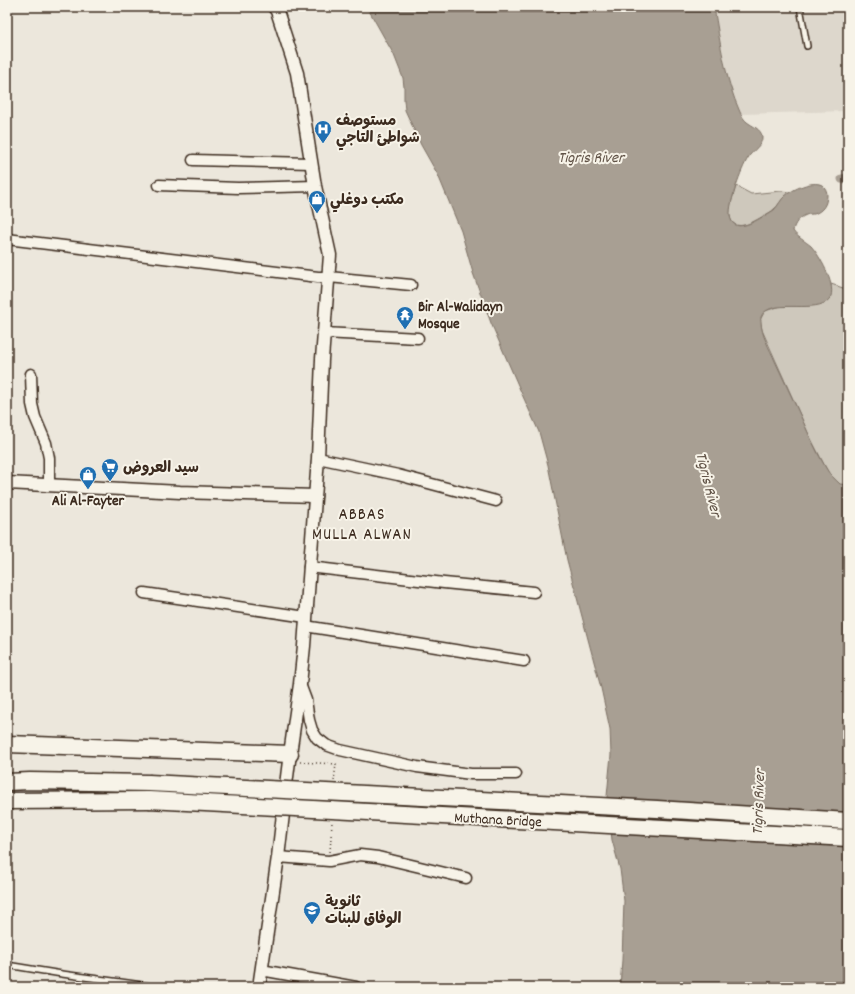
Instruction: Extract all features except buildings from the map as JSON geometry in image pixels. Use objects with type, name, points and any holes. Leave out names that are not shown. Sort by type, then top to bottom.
[{"type":"highway","points":[[7,744],[289,758]]},
{"type":"highway","points":[[7,778],[30,781]]},
{"type":"highway","points":[[7,782],[30,781]]},
{"type":"highway","name":"Muthana Bridge","points":[[30,781],[149,783],[657,809],[848,821]]},
{"type":"highway","points":[[7,801],[36,800]]},
{"type":"highway","points":[[7,806],[36,800]]},
{"type":"highway","name":"Muthana Bridge","points":[[36,800],[149,800],[848,838]]},
{"type":"street","points":[[274,7],[296,73],[315,186],[330,255],[322,359],[318,458],[306,622],[300,684],[286,785]]},
{"type":"street","points":[[192,160],[311,163]]},
{"type":"street","points":[[159,185],[238,188],[315,186]]},
{"type":"street","points":[[7,239],[318,277],[410,285]]},
{"type":"street","points":[[324,333],[418,338]]},
{"type":"street","points":[[31,374],[32,404],[35,417],[46,443],[49,458],[49,486]]},
{"type":"street","points":[[318,458],[398,475],[496,501]]},
{"type":"street","points":[[7,483],[180,492],[315,496]]},
{"type":"street","points":[[310,567],[534,592]]},
{"type":"street","points":[[144,593],[524,661]]},
{"type":"street","points":[[300,684],[306,700],[312,730],[317,738],[326,745],[340,750],[417,767],[471,774],[516,774]]},
{"type":"street","points":[[259,987],[283,814]]},
{"type":"street","points":[[278,857],[329,861],[360,854],[466,878]]},
{"type":"street","points":[[261,970],[356,987]]},
{"type":"lane","points":[[800,7],[807,46]]},
{"type":"lane","points":[[7,965],[156,987]]},
{"type":"path","points":[[289,758],[336,764],[334,786]]},
{"type":"path","points":[[331,842],[332,816]]},
{"type":"shaded area","points":[[714,7],[848,7],[848,111],[741,114],[730,88]]},
{"type":"shaded area","points":[[736,186],[751,194],[781,191],[792,192],[770,212],[755,221],[745,225],[736,225],[732,222],[730,217],[730,205]]},
{"type":"shaded area","points":[[831,284],[846,289],[848,293],[848,488],[846,504],[848,521],[827,470],[810,437],[762,330],[760,320],[765,311],[781,306],[795,306],[831,291]]},
{"type":"water","name":"Tigris River","points":[[367,7],[714,7],[718,34],[730,87],[744,119],[758,130],[762,136],[761,143],[745,163],[733,195],[730,210],[732,221],[739,226],[749,224],[774,210],[788,193],[808,184],[822,185],[826,189],[827,198],[824,207],[817,213],[801,218],[797,222],[793,231],[811,246],[818,256],[829,277],[832,291],[831,296],[827,302],[820,305],[781,307],[766,311],[762,316],[761,326],[766,342],[819,456],[827,470],[840,484],[848,485],[846,511],[848,521],[848,987],[620,987],[624,901],[620,869],[612,840],[607,796],[611,755],[610,729],[601,688],[567,560],[548,465],[539,432],[491,323],[473,273],[461,231],[438,175],[421,145],[405,110],[403,78],[394,55]]},
{"type":"waterway","points":[[842,179],[848,178]]},
{"type":"place","name":"مستوصف شواطئ التاجي","points":[[323,144]]},
{"type":"place","name":"مكتب دوغلي","points":[[317,214]]},
{"type":"place","name":"Bir Al-Walidayn Mosque","points":[[405,330]]},
{"type":"place","name":"سيد العروض","points":[[110,482]]},
{"type":"place","name":"Ali Al-Fayter","points":[[88,490]]},
{"type":"place","name":"ثانوية الوفاق للبنات","points":[[312,925]]},
{"type":"district","name":"ABBAS MULLA ALWAN","points":[[362,523]]}]
